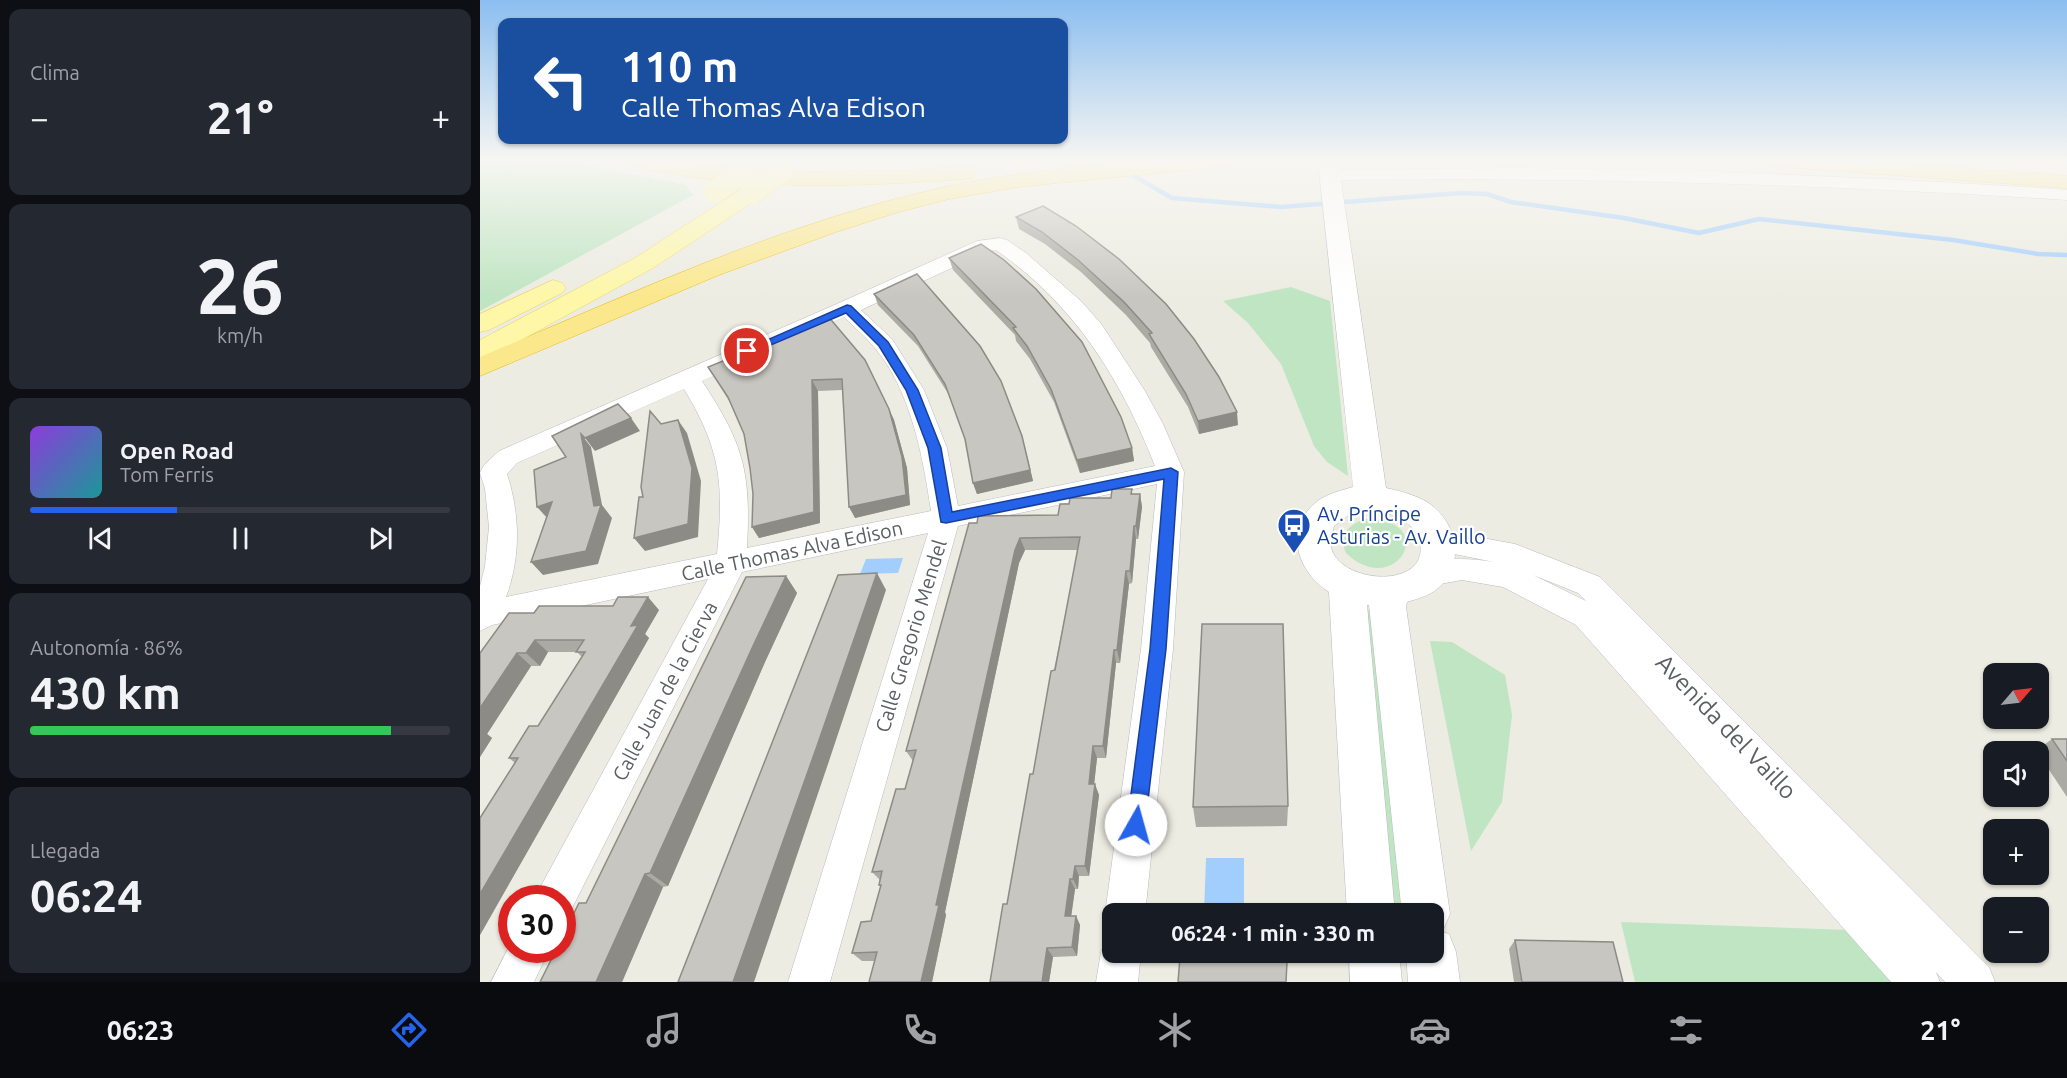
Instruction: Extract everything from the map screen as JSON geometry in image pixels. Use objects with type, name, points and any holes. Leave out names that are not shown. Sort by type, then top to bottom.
[{"type":"highway","points":[[480,367],[726,263],[825,226],[894,206]]},
{"type":"main road","points":[[480,324],[609,258],[692,206]]},
{"type":"main road","points":[[480,351],[644,263],[733,206]]},
{"type":"street","points":[[1335,206],[1371,496]]},
{"type":"street","points":[[481,616],[499,573],[504,537],[503,511],[493,472],[508,457],[993,243],[1000,244],[1046,280],[1094,330],[1133,390],[1151,424],[1171,472],[1158,649],[1126,903]]},
{"type":"street","name":"Calle Gregorio Mendel","points":[[809,982],[946,518],[934,448],[912,390],[884,344],[847,308]]},
{"type":"street","name":"Calle Juan de la Cierva","points":[[563,885],[731,564],[734,518],[733,477],[728,454],[711,413],[688,377]]},
{"type":"street","name":"Calle Thomas Alva Edison","points":[[481,616],[1171,472]]},
{"type":"street","points":[[1349,602],[1366,591],[1391,592],[1418,583],[1429,574],[1437,563],[1439,541],[1433,527],[1422,514],[1390,498],[1371,496],[1352,498],[1336,505],[1323,515],[1315,529],[1313,544],[1318,560],[1349,602],[1370,903]]},
{"type":"street","name":"Avenida del Vaillo","points":[[1439,541],[1515,555],[1589,585],[1974,982]]},
{"type":"street","name":"Avenida del Vaillo","points":[[1429,574],[1462,569],[1509,576],[1587,616],[1919,982]]},
{"type":"street","points":[[1391,592],[1387,607],[1397,670],[1425,903]]},
{"type":"street","points":[[512,982],[522,963]]},
{"type":"street","points":[[1117,982],[1119,963]]},
{"type":"street","points":[[1375,963],[1376,982]]},
{"type":"street","points":[[1432,963],[1434,982]]},
{"type":"green space","points":[[480,206],[673,206],[480,311]]},
{"type":"green space","points":[[1291,287],[1330,301],[1348,476],[1327,462],[1314,446],[1281,364],[1248,323],[1223,301]]},
{"type":"green space","points":[[1365,519],[1388,522],[1402,531],[1406,542],[1403,554],[1394,563],[1381,568],[1364,565],[1346,553],[1343,541],[1346,532],[1354,524]]},
{"type":"green space","points":[[1361,609],[1378,610],[1408,903],[1386,903]]},
{"type":"green space","points":[[1430,641],[1452,642],[1505,675],[1512,715],[1502,802],[1471,851]]},
{"type":"green space","points":[[1621,922],[1849,930],[1895,982],[1635,982]]},
{"type":"water","points":[[903,558],[898,573],[860,574],[866,559]]},
{"type":"water","points":[[1206,858],[1244,858],[1244,903],[1204,903]]},
{"type":"building","points":[[1043,206],[1076,226],[1119,259],[1166,304],[1194,339],[1219,377],[1237,412],[1198,421],[1186,394],[1149,334],[1152,333],[1124,302],[1078,260],[1042,232],[1016,217]]},
{"type":"building","points":[[981,244],[1004,260],[1036,289],[1082,342],[1121,417],[1132,448],[1077,460],[1051,389],[1027,346],[1013,328],[1016,327],[949,258]]},
{"type":"building","points":[[917,274],[980,346],[1001,381],[1022,436],[1030,470],[973,483],[965,439],[945,384],[914,335],[874,294]]},
{"type":"building","points":[[827,315],[865,360],[889,409],[902,457],[906,495],[849,507],[842,379],[812,380],[814,512],[752,527],[753,494],[744,434],[728,397],[708,367],[787,335],[785,333]]},
{"type":"building","points":[[618,404],[631,418],[585,438],[581,434],[594,506],[601,505],[586,551],[531,562],[552,502],[537,507],[534,470],[566,457],[552,436]]},
{"type":"building","points":[[650,411],[661,424],[678,420],[692,468],[688,524],[634,538],[639,497],[643,497],[641,487]]},
{"type":"building","points":[[1112,489],[1132,489],[1131,494],[1140,494],[1136,526],[1134,526],[1130,571],[1126,571],[1117,650],[1114,650],[1103,746],[1093,746],[1089,784],[1095,784],[1085,866],[1075,866],[1073,879],[1070,879],[1065,916],[1076,916],[1072,947],[1047,948],[1042,982],[990,982],[1003,904],[1007,904],[1030,774],[1033,774],[1051,671],[1055,670],[1080,537],[1020,538],[1015,550],[921,982],[869,982],[877,952],[852,953],[861,922],[871,921],[881,885],[879,885],[882,871],[872,872],[896,789],[905,789],[916,750],[906,751],[969,523],[977,523],[978,516],[1058,515],[1060,504],[1069,504],[1070,498],[1111,498]]},
{"type":"building","points":[[877,573],[733,982],[678,982],[838,575]]},
{"type":"building","points":[[786,576],[650,873],[645,874],[596,982],[540,982],[550,963],[576,963],[576,909],[579,903],[586,903],[746,577]]},
{"type":"building","points":[[618,597],[648,597],[631,626],[638,625],[480,894],[480,818],[518,758],[509,758],[529,726],[538,726],[585,652],[576,652],[584,640],[535,640],[526,653],[517,653],[480,708],[480,653],[509,613],[534,613],[539,606],[613,606]]},
{"type":"building","points":[[1202,624],[1283,624],[1288,806],[1193,807]]},
{"type":"building","points":[[2052,739],[2067,739],[2067,761]]},
{"type":"building","points":[[1515,940],[1613,942],[1623,982],[1522,982]]},
{"type":"building","points":[[1180,963],[1287,963],[1286,982],[1178,982]]},
{"type":"waterway","points":[[1267,206],[1296,206]]},
{"type":"waterway","points":[[1538,206],[1624,218],[1699,233],[1759,219],[1953,240],[2038,254],[2067,255]]},
{"type":"place","name":"Av. Príncipe Asturias - Av. Vaillo","points":[[1294,554]]},
{"type":"route","points":[[747,351],[847,308],[884,344],[912,390],[934,448],[946,518],[1171,472],[1158,649],[1136,825]]}]
